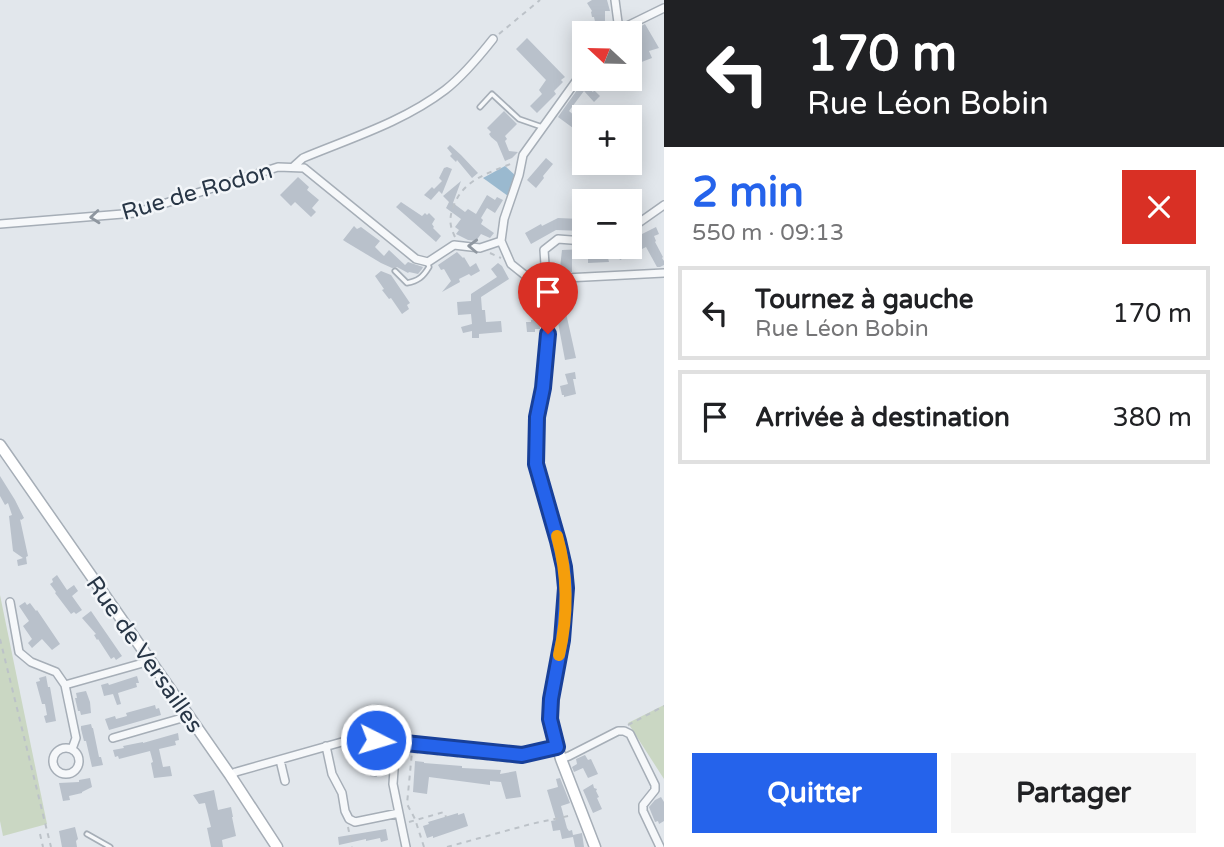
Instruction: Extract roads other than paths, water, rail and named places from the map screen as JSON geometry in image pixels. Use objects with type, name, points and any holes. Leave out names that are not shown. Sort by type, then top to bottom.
[{"type":"street","points":[[615,0],[617,21]]},
{"type":"street","points":[[639,21],[664,8]]},
{"type":"street","points":[[293,167],[303,158],[388,123],[419,107],[445,90],[473,64],[493,39]]},
{"type":"street","points":[[572,86],[523,155],[504,219],[501,242],[510,262],[526,276],[546,279],[664,273]]},
{"type":"street","name":"Rue de Rodon","points":[[0,224],[135,213],[278,166],[293,167],[304,168],[416,259],[428,262]]},
{"type":"street","points":[[642,221],[664,205]]},
{"type":"street","points":[[572,241],[558,239],[544,250],[548,334],[543,388],[537,417],[536,464],[558,541],[566,588],[562,640],[550,719],[561,759],[595,847]]},
{"type":"street","points":[[428,262],[454,245],[480,248],[501,242]]},
{"type":"street","name":"Rue de Versailles","points":[[0,445],[230,775],[277,847]]},
{"type":"street","points":[[10,602],[19,652],[31,662],[56,672],[65,685],[76,738],[72,749]]},
{"type":"street","points":[[65,685],[150,661]]},
{"type":"street","points":[[113,738],[188,716]]},
{"type":"street","points":[[561,759],[618,730],[630,734],[655,785],[643,805],[643,811],[660,847]]},
{"type":"street","points":[[230,775],[356,738],[522,755],[557,747]]},
{"type":"street","points":[[396,742],[393,784],[405,847]]},
{"type":"street","points":[[327,747],[332,774],[342,793],[345,811],[351,820],[355,822],[399,813]]},
{"type":"street","points":[[280,760],[285,781]]},
{"type":"lane","points":[[480,107],[492,94],[519,119],[542,127]]},
{"type":"lane","points":[[395,271],[407,283],[417,281],[429,267],[428,262]]},
{"type":"lane","points":[[87,834],[110,847]]},
{"type":"lane","points":[[98,847],[101,842]]},
{"type":"water","points":[[505,166],[516,176],[508,196],[483,178]]}]
